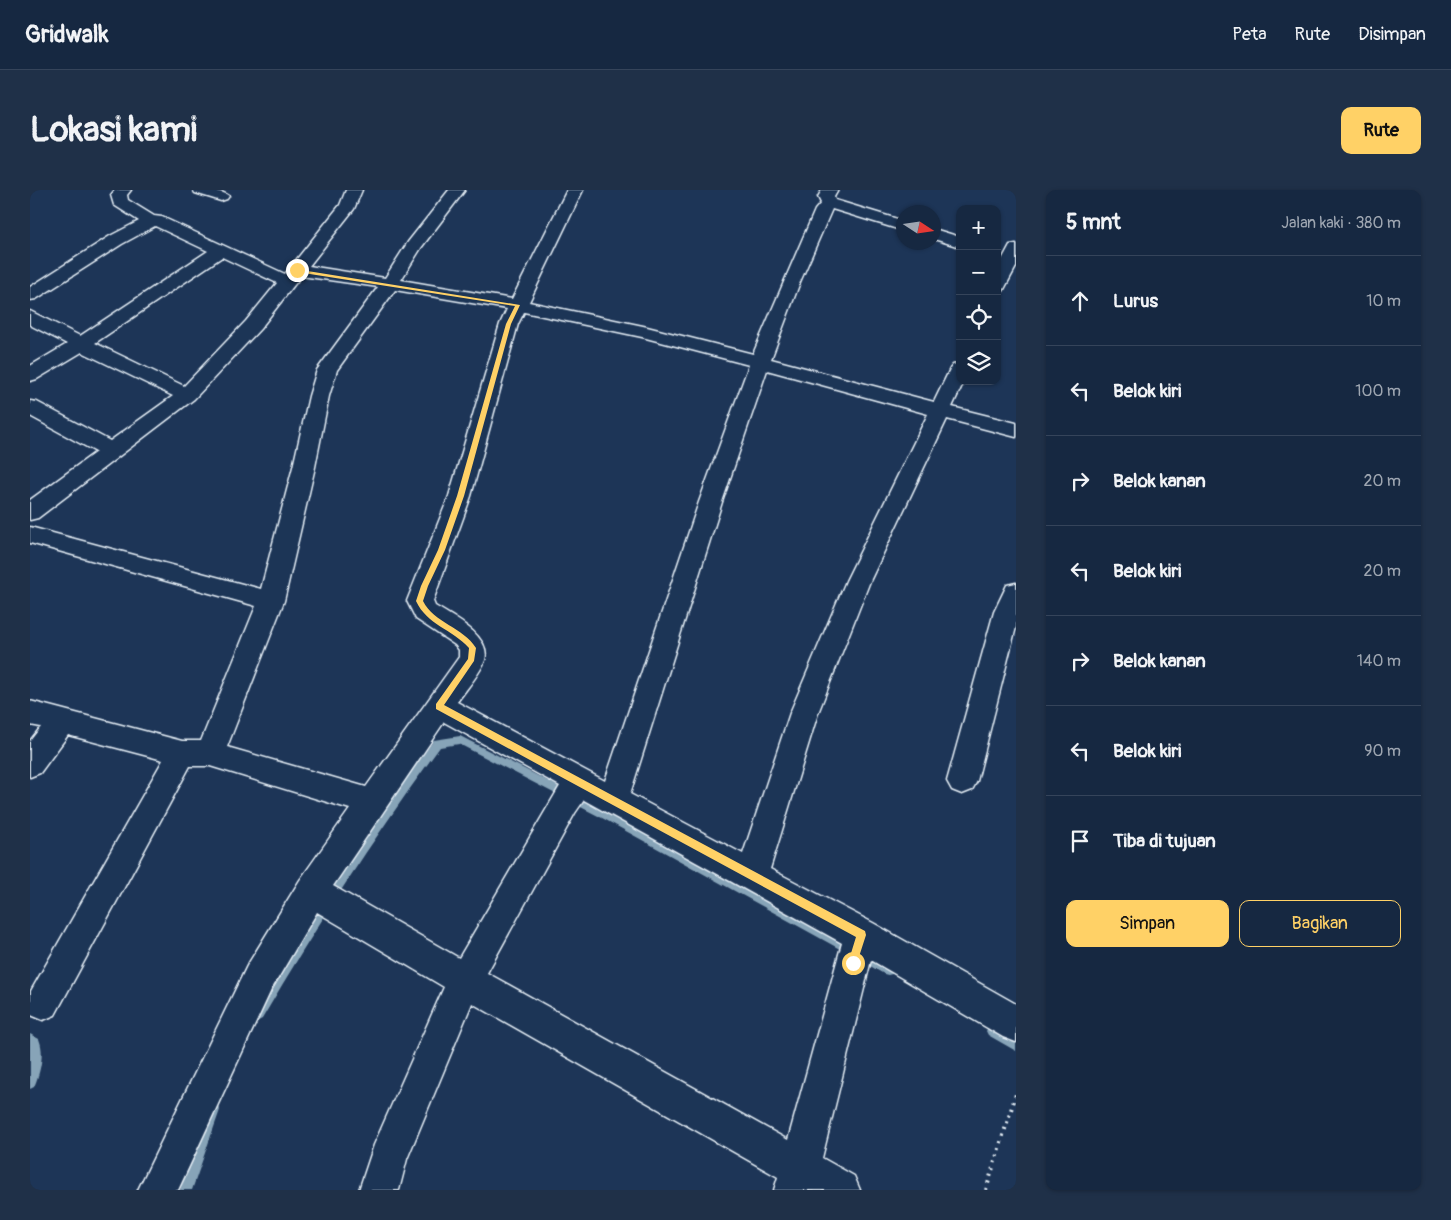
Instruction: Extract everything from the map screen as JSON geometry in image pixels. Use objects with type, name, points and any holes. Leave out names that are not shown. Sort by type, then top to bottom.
[{"type":"street","points":[[123,190],[119,195],[120,202],[151,220]]},
{"type":"street","points":[[201,190],[221,196]]},
{"type":"street","points":[[30,512],[187,395],[220,362],[292,276],[348,206],[354,190]]},
{"type":"street","points":[[43,1003],[196,754],[271,601],[319,396],[327,370],[390,284],[414,246],[457,190]]},
{"type":"street","points":[[158,1190],[258,978],[323,898],[373,803],[472,659],[472,648],[464,638],[425,612],[420,601],[442,550],[460,496],[503,342],[518,305],[575,190]]},
{"type":"street","points":[[613,800],[647,701],[689,564],[797,266],[823,210],[830,197],[896,223]]},
{"type":"street","points":[[30,295],[116,240],[151,220],[160,220],[220,251],[292,276],[390,284],[518,305],[632,330],[761,362],[940,412],[1016,430]]},
{"type":"street","points":[[941,236],[956,241]]},
{"type":"street","points":[[30,375],[220,251]]},
{"type":"street","points":[[1001,277],[1010,255]]},
{"type":"street","points":[[30,317],[80,344],[187,395]]},
{"type":"street","points":[[752,875],[804,713],[858,581],[956,378]]},
{"type":"street","points":[[30,406],[113,452]]},
{"type":"street","points":[[30,535],[271,601]]},
{"type":"street","points":[[962,781],[1007,612],[1016,592]]},
{"type":"street","points":[[439,706],[573,792],[613,800],[752,875],[857,948],[1016,1024]]},
{"type":"street","points":[[30,713],[196,754],[373,803]]},
{"type":"street","points":[[30,764],[61,722]]},
{"type":"street","points":[[378,1190],[388,1159],[465,980],[573,792]]},
{"type":"street","points":[[323,898],[465,980],[797,1179],[840,1190]]},
{"type":"street","points":[[797,1179],[857,948]]},
{"type":"path","points":[[986,1190],[1016,1094]]},
{"type":"waterway","points":[[258,1015],[321,911],[366,843],[437,743],[460,740],[607,816],[851,949]]},
{"type":"waterway","points":[[862,955],[888,970]]},
{"type":"waterway","points":[[992,1031],[1016,1045]]},
{"type":"waterway","points":[[30,1040],[35,1043],[35,1066],[30,1083]]},
{"type":"waterway","points":[[186,1190],[214,1110]]},
{"type":"route","points":[[297,270],[518,305],[509,324],[485,402],[460,496],[442,550],[420,601],[425,612],[464,638],[472,648],[472,659],[439,706],[861,935],[853,963]]}]
